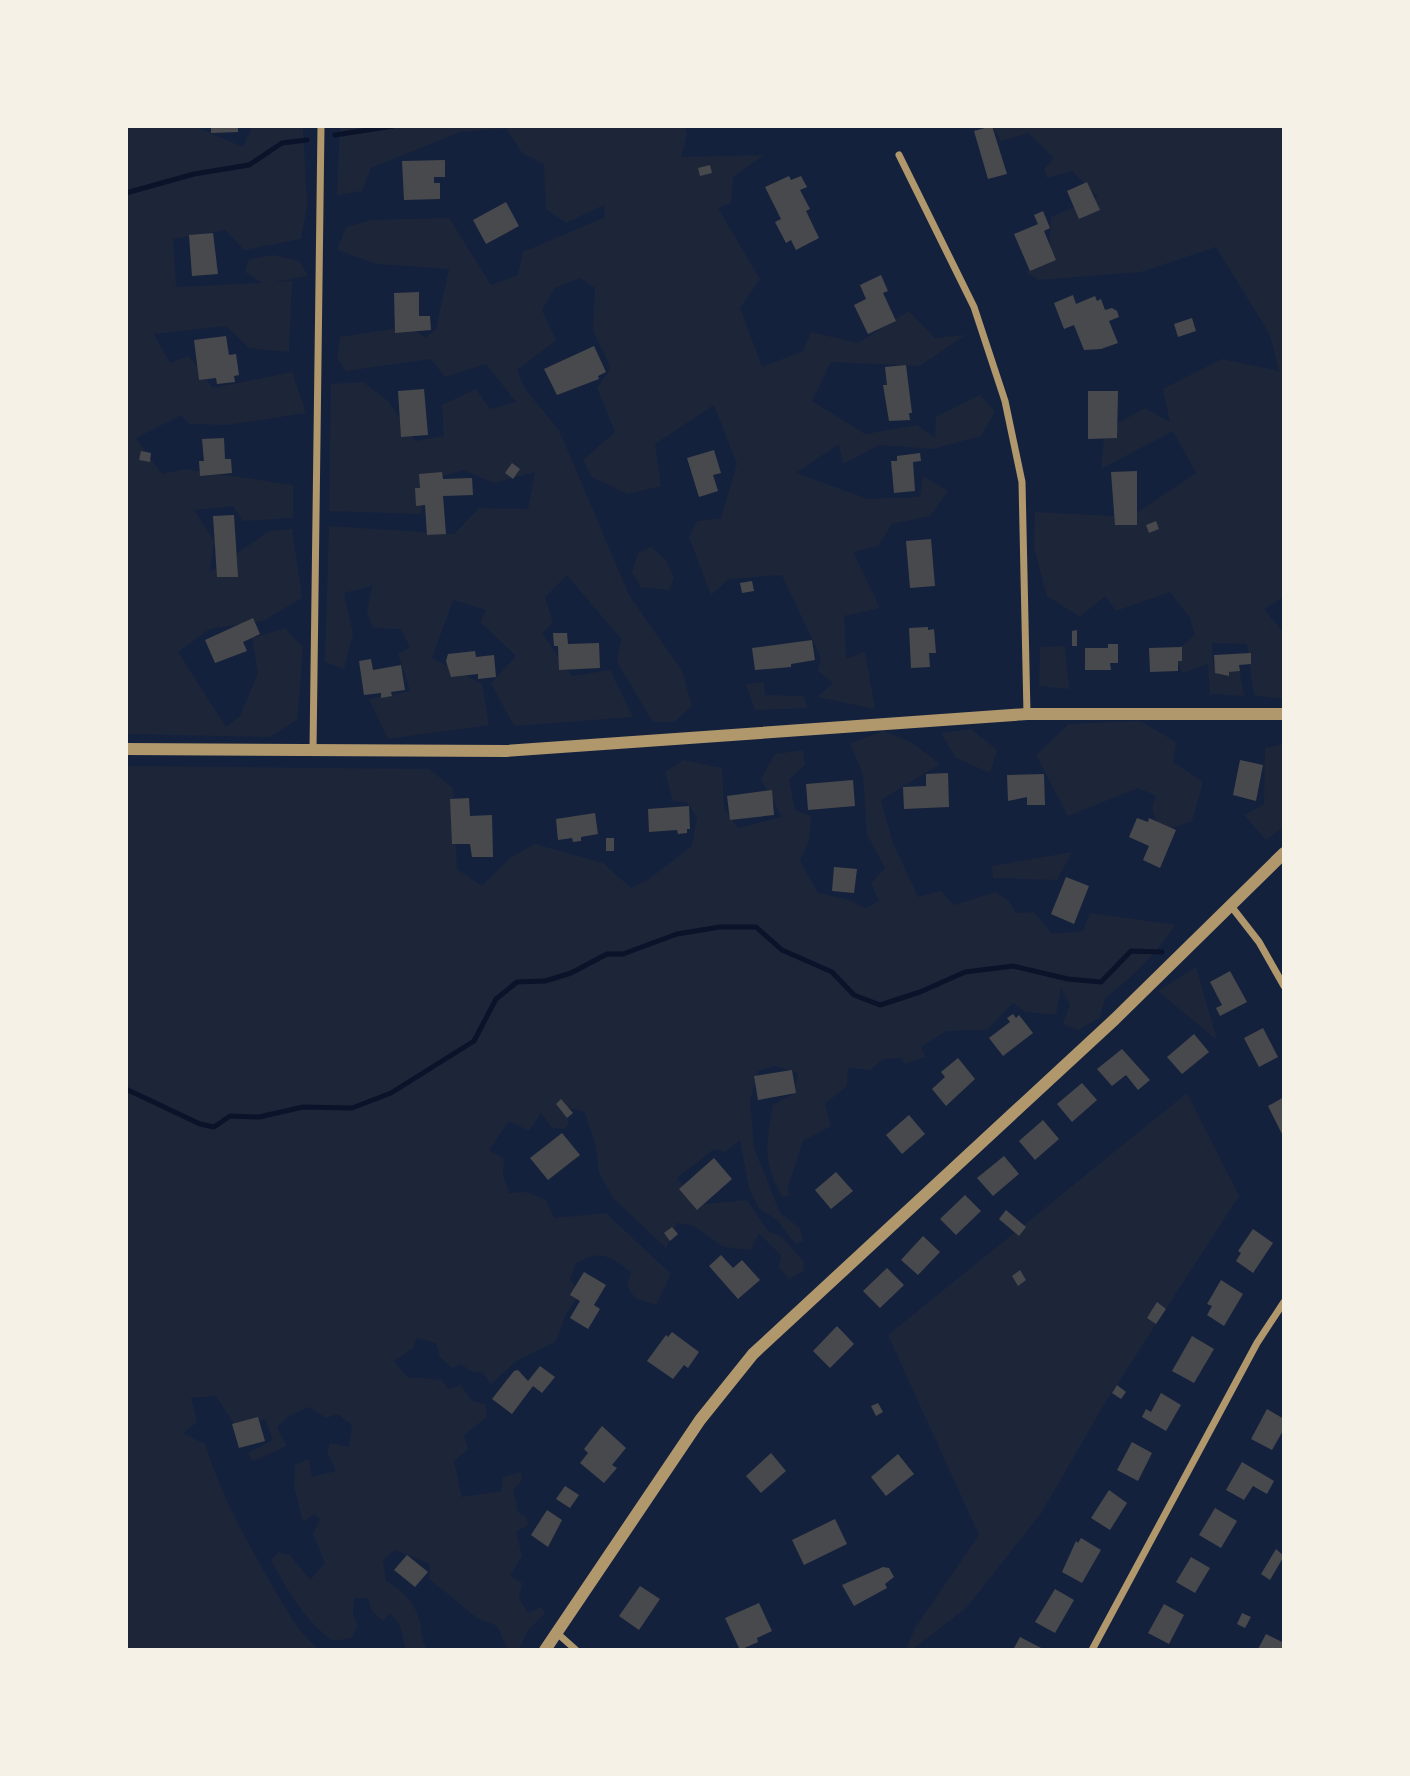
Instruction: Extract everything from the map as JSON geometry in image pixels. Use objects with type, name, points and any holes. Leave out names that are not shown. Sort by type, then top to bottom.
[{"type":"street","points":[[313,750],[321,126]]},
{"type":"street","points":[[899,155],[974,307],[1005,401],[1022,482],[1027,714]]},
{"type":"street","points":[[126,749],[506,751],[1027,714],[1284,714]]},
{"type":"street","points":[[545,1650],[700,1420],[753,1354],[1115,1019],[1284,853]]},
{"type":"street","points":[[1231,906],[1247,924],[1284,986]]},
{"type":"street","points":[[1092,1650],[1257,1343],[1284,1302]]},
{"type":"street","points":[[557,1633],[576,1650]]},
{"type":"shaded area","points":[[126,126],[194,126],[243,147],[252,126],[303,127],[307,206],[301,239],[244,250],[225,230],[173,239],[176,287],[262,283],[245,272],[249,259],[274,255],[299,261],[308,276],[274,282],[292,281],[289,352],[249,348],[226,326],[154,334],[170,363],[189,356],[213,388],[292,372],[306,413],[228,425],[190,424],[181,415],[136,438],[162,474],[185,469],[293,485],[293,518],[243,521],[233,506],[194,510],[214,541],[210,572],[269,531],[292,529],[302,598],[263,621],[210,629],[178,652],[226,727],[240,716],[258,673],[252,638],[285,628],[303,647],[297,720],[270,737],[126,734]]},
{"type":"shaded area","points":[[340,126],[684,126],[687,133],[681,157],[764,155],[733,177],[731,203],[718,208],[760,279],[740,308],[762,367],[803,351],[811,332],[858,343],[909,311],[935,338],[965,335],[920,366],[831,362],[812,401],[865,434],[917,425],[935,438],[936,417],[980,395],[995,412],[981,436],[933,449],[879,445],[843,464],[839,444],[796,473],[868,499],[920,497],[923,476],[948,491],[930,516],[892,524],[878,546],[853,552],[880,608],[844,616],[846,659],[865,652],[875,709],[817,697],[833,683],[818,671],[821,658],[782,575],[729,579],[711,595],[689,537],[697,521],[721,518],[737,464],[714,405],[655,444],[661,486],[628,494],[592,477],[583,460],[615,432],[597,388],[611,368],[593,331],[595,288],[580,278],[555,288],[542,310],[556,340],[517,370],[525,389],[559,430],[629,595],[682,671],[692,706],[674,722],[653,722],[617,662],[621,639],[567,575],[545,597],[553,623],[542,633],[572,676],[610,670],[633,717],[514,726],[491,683],[516,656],[480,622],[486,610],[453,600],[432,658],[482,684],[489,725],[388,739],[369,699],[410,691],[398,654],[410,647],[401,629],[373,628],[367,613],[372,586],[344,593],[353,634],[344,669],[325,662],[329,526],[454,534],[479,508],[528,509],[535,472],[494,483],[463,470],[426,481],[421,514],[329,511],[331,384],[363,382],[388,401],[415,441],[444,436],[442,405],[476,389],[490,409],[516,402],[486,364],[445,377],[431,359],[346,371],[337,358],[340,337],[410,326],[425,338],[436,329],[449,269],[377,264],[337,250],[346,227],[372,220],[449,218],[491,285],[518,275],[523,252],[605,217],[604,205],[566,223],[546,209],[544,164],[522,153],[506,128],[460,132],[371,168],[362,191],[337,195]]},
{"type":"shaded area","points":[[992,126],[1284,126],[1284,597],[1264,609],[1284,633],[1284,699],[1254,695],[1247,644],[1212,643],[1213,666],[1238,663],[1244,696],[1210,694],[1208,664],[1182,673],[1173,653],[1195,635],[1190,618],[1170,592],[1116,611],[1105,596],[1080,617],[1047,596],[1034,548],[1035,512],[1130,517],[1196,473],[1173,431],[1101,469],[1105,430],[1145,408],[1170,422],[1163,389],[1222,359],[1279,371],[1270,335],[1216,247],[1141,272],[1038,280],[1026,272],[1049,256],[1051,217],[1098,197],[1072,171],[1047,178],[1044,169],[1054,158],[1028,133],[1001,141]]},
{"type":"shaded area","points":[[651,547],[666,560],[674,578],[669,590],[641,587],[632,572],[638,553]]},
{"type":"shaded area","points":[[1065,646],[1069,689],[1039,686],[1040,647]]},
{"type":"shaded area","points":[[764,682],[765,695],[803,696],[808,708],[755,710],[746,684]]},
{"type":"shaded area","points":[[1140,721],[1176,742],[1173,762],[1203,782],[1192,821],[1160,832],[1152,808],[1156,796],[1138,788],[1068,816],[1036,755],[1069,724]]},
{"type":"shaded area","points":[[971,729],[997,750],[990,773],[956,758],[941,733]]},
{"type":"shaded area","points":[[884,731],[911,742],[940,764],[881,800],[893,843],[918,897],[941,891],[954,905],[996,892],[1009,901],[1016,913],[1034,912],[1052,934],[1083,931],[1090,913],[1175,925],[1169,935],[1143,965],[1105,998],[1100,1017],[1078,1030],[1063,1024],[1070,1005],[1061,987],[1056,1015],[1025,1012],[1013,1003],[987,1030],[946,1031],[921,1047],[925,1057],[905,1064],[902,1058],[883,1059],[870,1070],[848,1068],[847,1086],[825,1104],[831,1126],[803,1141],[788,1187],[789,1195],[782,1197],[771,1172],[767,1152],[769,1131],[773,1105],[793,1094],[798,1073],[775,1066],[758,1071],[750,1101],[754,1148],[780,1213],[800,1228],[803,1241],[795,1244],[778,1221],[759,1208],[749,1188],[740,1140],[725,1152],[714,1149],[677,1178],[697,1205],[747,1200],[768,1231],[782,1237],[804,1262],[803,1271],[789,1279],[779,1267],[781,1255],[759,1233],[751,1250],[724,1247],[694,1226],[677,1223],[666,1248],[614,1199],[599,1173],[596,1147],[585,1112],[561,1106],[569,1123],[565,1129],[552,1128],[541,1113],[529,1131],[509,1121],[489,1150],[504,1159],[503,1175],[509,1193],[528,1192],[546,1200],[554,1218],[606,1213],[671,1274],[656,1305],[635,1298],[627,1286],[631,1272],[611,1258],[592,1256],[576,1263],[570,1279],[580,1293],[566,1314],[555,1342],[516,1361],[491,1384],[482,1372],[472,1372],[461,1364],[452,1368],[440,1357],[436,1343],[417,1338],[413,1348],[394,1361],[407,1377],[442,1380],[448,1389],[461,1385],[472,1401],[485,1404],[487,1417],[464,1435],[468,1449],[454,1461],[462,1497],[501,1491],[503,1477],[521,1472],[522,1480],[513,1490],[518,1512],[526,1517],[528,1525],[516,1532],[522,1556],[510,1576],[522,1583],[519,1598],[528,1613],[541,1607],[545,1613],[529,1629],[518,1650],[508,1650],[497,1626],[477,1618],[429,1579],[430,1564],[395,1550],[383,1560],[386,1581],[412,1603],[428,1650],[406,1650],[400,1625],[390,1613],[383,1621],[372,1611],[368,1598],[354,1598],[353,1615],[358,1625],[352,1638],[333,1641],[322,1633],[298,1604],[271,1560],[278,1552],[290,1555],[310,1580],[325,1563],[313,1534],[320,1520],[315,1514],[303,1522],[294,1486],[295,1465],[309,1459],[312,1477],[336,1471],[327,1451],[330,1443],[349,1447],[352,1425],[338,1414],[326,1418],[309,1407],[289,1416],[277,1427],[287,1446],[253,1461],[248,1453],[273,1440],[265,1419],[238,1430],[216,1396],[191,1398],[197,1422],[183,1433],[205,1444],[225,1497],[250,1547],[291,1617],[319,1650],[126,1650],[126,766],[429,769],[453,788],[457,869],[482,886],[510,858],[535,844],[603,863],[631,888],[649,879],[692,846],[697,817],[686,802],[673,801],[665,772],[683,760],[722,768],[724,808],[738,828],[782,817],[761,779],[775,754],[803,750],[805,765],[789,780],[795,810],[811,816],[809,840],[800,861],[818,893],[846,899],[865,908],[879,901],[871,883],[885,868],[867,834],[863,775],[850,743]]},
{"type":"shaded area","points":[[1284,744],[1284,826],[1266,840],[1244,815],[1264,804],[1265,748]]},
{"type":"shaded area","points":[[1072,852],[1057,880],[993,878],[992,866]]},
{"type":"shaded area","points":[[1196,967],[1217,1040],[1158,991]]},
{"type":"shaded area","points":[[1187,1093],[1239,1196],[1103,1406],[1042,1512],[967,1607],[912,1650],[906,1650],[915,1628],[979,1535],[888,1335]]},
{"type":"building","points":[[211,126],[238,126],[238,132],[211,133]]},
{"type":"building","points":[[992,126],[1007,174],[988,179],[974,131]]},
{"type":"building","points":[[445,160],[445,177],[434,177],[434,183],[440,183],[440,199],[404,200],[402,161]]},
{"type":"building","points":[[710,165],[712,173],[700,176],[698,168]]},
{"type":"building","points":[[789,176],[791,180],[801,176],[807,187],[800,190],[810,209],[806,211],[819,238],[796,250],[791,240],[786,243],[775,222],[781,219],[765,187]]},
{"type":"building","points":[[1087,182],[1100,210],[1079,219],[1067,191]]},
{"type":"building","points":[[506,202],[519,226],[486,244],[473,220]]},
{"type":"building","points":[[1043,211],[1050,228],[1044,231],[1056,260],[1030,271],[1014,234],[1038,224],[1034,215]]},
{"type":"building","points":[[213,233],[218,274],[192,276],[189,235]]},
{"type":"building","points":[[881,275],[888,291],[883,293],[896,321],[868,334],[854,305],[866,299],[860,285]]},
{"type":"building","points":[[419,292],[419,316],[430,316],[431,330],[395,333],[394,293]]},
{"type":"building","points":[[1073,295],[1076,304],[1095,296],[1097,301],[1101,299],[1105,310],[1112,308],[1117,311],[1119,317],[1109,321],[1118,343],[1101,349],[1084,350],[1074,325],[1064,329],[1054,303]]},
{"type":"building","points":[[1192,318],[1196,331],[1178,337],[1174,324]]},
{"type":"building","points":[[226,336],[229,355],[236,354],[239,375],[234,376],[235,382],[217,384],[216,378],[199,380],[194,340]]},
{"type":"building","points":[[594,346],[606,372],[598,376],[599,379],[557,395],[544,369]]},
{"type":"building","points":[[906,365],[912,413],[909,413],[910,420],[889,421],[883,385],[887,385],[885,367]]},
{"type":"building","points":[[424,389],[428,435],[401,437],[398,391]]},
{"type":"building","points":[[1088,391],[1118,391],[1117,438],[1088,439]]},
{"type":"building","points":[[224,438],[225,459],[231,459],[232,473],[200,476],[199,461],[204,461],[202,439]]},
{"type":"building","points":[[714,450],[721,473],[713,475],[718,491],[699,497],[687,458]]},
{"type":"building","points":[[141,451],[151,453],[150,462],[139,460]]},
{"type":"building","points":[[920,453],[921,461],[913,462],[915,491],[894,493],[891,461],[897,461],[897,456]]},
{"type":"building","points":[[512,463],[520,469],[513,479],[505,473]]},
{"type":"building","points":[[1137,471],[1137,525],[1115,525],[1111,472]]},
{"type":"building","points":[[442,472],[443,479],[472,478],[473,495],[443,496],[446,534],[427,535],[425,505],[416,506],[415,488],[420,488],[419,474]]},
{"type":"building","points":[[234,515],[238,577],[217,577],[213,516]]},
{"type":"building","points":[[1156,521],[1159,529],[1149,533],[1146,525]]},
{"type":"building","points":[[931,539],[935,586],[910,588],[906,541]]},
{"type":"building","points":[[752,581],[754,591],[742,593],[740,583]]},
{"type":"building","points":[[253,618],[260,634],[243,642],[247,651],[215,663],[205,640]]},
{"type":"building","points":[[928,627],[928,630],[934,629],[936,653],[929,653],[930,667],[911,668],[909,628]]},
{"type":"building","points":[[1077,630],[1077,646],[1072,646],[1072,631]]},
{"type":"building","points":[[553,633],[567,633],[568,644],[599,643],[600,668],[559,670],[558,646],[554,646]]},
{"type":"building","points":[[812,640],[815,660],[791,664],[791,667],[755,670],[752,648]]},
{"type":"building","points":[[1108,644],[1118,644],[1118,663],[1110,663],[1111,670],[1085,670],[1085,648],[1108,648]]},
{"type":"building","points":[[1182,647],[1182,661],[1178,661],[1178,671],[1150,672],[1149,648]]},
{"type":"building","points":[[475,651],[476,657],[494,655],[496,677],[478,679],[478,674],[451,677],[446,661],[448,654]]},
{"type":"building","points":[[1251,653],[1251,664],[1239,665],[1240,671],[1229,672],[1229,676],[1215,673],[1214,655]]},
{"type":"building","points":[[371,659],[373,670],[401,665],[405,690],[391,692],[392,696],[381,698],[381,693],[364,695],[359,661]]},
{"type":"building","points":[[1240,760],[1263,765],[1256,801],[1233,795]]},
{"type":"building","points":[[948,773],[949,807],[904,809],[903,787],[926,786],[926,774]]},
{"type":"building","points":[[1044,774],[1045,805],[1027,805],[1027,797],[1008,801],[1007,775]]},
{"type":"building","points":[[853,780],[855,806],[808,810],[806,784]]},
{"type":"building","points":[[772,790],[774,815],[730,820],[727,796]]},
{"type":"building","points":[[469,798],[470,816],[492,815],[493,857],[472,857],[470,844],[452,844],[450,799]]},
{"type":"building","points":[[689,806],[690,829],[687,829],[687,833],[678,834],[677,830],[649,832],[648,809]]},
{"type":"building","points":[[595,813],[598,834],[581,837],[581,841],[573,842],[572,838],[558,840],[556,819]]},
{"type":"building","points":[[1137,818],[1148,822],[1149,818],[1176,830],[1160,868],[1143,860],[1149,846],[1129,837]]},
{"type":"building","points":[[606,838],[614,838],[614,851],[606,851]]},
{"type":"building","points":[[834,867],[857,869],[854,893],[832,891]]},
{"type":"building","points":[[1066,877],[1089,886],[1074,924],[1051,914]]},
{"type":"building","points":[[1230,971],[1247,1002],[1220,1016],[1216,1008],[1222,1005],[1210,982]]},
{"type":"building","points":[[1013,1014],[1016,1018],[1019,1015],[1033,1033],[1003,1056],[989,1038],[1010,1022],[1007,1018]]},
{"type":"building","points":[[1263,1028],[1278,1057],[1259,1067],[1244,1038]]},
{"type":"building","points":[[1194,1034],[1209,1052],[1182,1074],[1167,1057]]},
{"type":"building","points":[[1122,1049],[1150,1080],[1138,1090],[1126,1075],[1112,1086],[1097,1069]]},
{"type":"building","points":[[958,1058],[975,1079],[946,1106],[932,1089],[945,1077],[941,1072]]},
{"type":"building","points":[[792,1070],[796,1093],[758,1100],[754,1076]]},
{"type":"building","points":[[1082,1083],[1097,1100],[1072,1122],[1057,1104]]},
{"type":"building","points":[[1284,1097],[1284,1138],[1268,1106]]},
{"type":"building","points":[[561,1099],[573,1113],[567,1118],[556,1104]]},
{"type":"building","points":[[909,1115],[925,1134],[902,1154],[886,1135]]},
{"type":"building","points":[[1043,1120],[1059,1139],[1035,1160],[1019,1141]]},
{"type":"building","points":[[562,1133],[580,1155],[548,1180],[530,1158]]},
{"type":"building","points":[[1004,1156],[1019,1174],[993,1196],[977,1178]]},
{"type":"building","points":[[714,1158],[732,1179],[697,1210],[679,1189]]},
{"type":"building","points":[[836,1172],[853,1191],[831,1209],[815,1190]]},
{"type":"building","points":[[965,1195],[981,1211],[956,1235],[940,1219]]},
{"type":"building","points":[[1006,1210],[1026,1227],[1019,1236],[999,1219]]},
{"type":"building","points":[[672,1227],[678,1234],[670,1241],[664,1233]]},
{"type":"building","points":[[1253,1229],[1273,1243],[1253,1273],[1236,1261],[1241,1253],[1238,1251]]},
{"type":"building","points":[[923,1236],[940,1252],[918,1275],[901,1260]]},
{"type":"building","points":[[721,1255],[733,1268],[742,1260],[760,1280],[738,1299],[709,1266]]},
{"type":"building","points":[[887,1268],[904,1285],[880,1308],[863,1291]]},
{"type":"building","points":[[1020,1270],[1026,1280],[1018,1286],[1012,1276]]},
{"type":"building","points":[[584,1272],[606,1285],[594,1305],[600,1309],[588,1329],[570,1318],[580,1301],[570,1295]]},
{"type":"building","points":[[1221,1280],[1243,1294],[1224,1326],[1207,1315],[1212,1306],[1207,1304]]},
{"type":"building","points":[[1157,1302],[1166,1309],[1156,1324],[1147,1318]]},
{"type":"building","points":[[837,1326],[854,1344],[830,1368],[813,1351]]},
{"type":"building","points":[[672,1332],[699,1352],[688,1368],[684,1365],[673,1379],[647,1361],[666,1335],[668,1337]]},
{"type":"building","points":[[1192,1336],[1214,1349],[1194,1383],[1172,1371]]},
{"type":"building","points":[[540,1366],[555,1377],[542,1393],[533,1386],[512,1414],[492,1399],[514,1371],[518,1370],[528,1381]]},
{"type":"building","points":[[1117,1385],[1126,1392],[1121,1399],[1112,1393]]},
{"type":"building","points":[[1161,1393],[1181,1405],[1166,1431],[1142,1417],[1146,1409],[1151,1412]]},
{"type":"building","points":[[878,1403],[883,1412],[876,1416],[871,1406]]},
{"type":"building","points":[[1267,1409],[1284,1419],[1284,1429],[1272,1450],[1251,1439]]},
{"type":"building","points":[[258,1417],[265,1441],[239,1448],[232,1424]]},
{"type":"building","points":[[602,1426],[626,1448],[612,1465],[617,1468],[604,1483],[580,1463],[588,1453],[584,1449]]},
{"type":"building","points":[[1132,1442],[1152,1453],[1138,1481],[1117,1470]]},
{"type":"building","points":[[771,1453],[786,1471],[761,1493],[746,1476]]},
{"type":"building","points":[[898,1454],[914,1474],[886,1496],[871,1477]]},
{"type":"building","points":[[1242,1462],[1274,1481],[1267,1494],[1253,1486],[1244,1500],[1226,1490]]},
{"type":"building","points":[[565,1486],[579,1495],[570,1508],[556,1499]]},
{"type":"building","points":[[1109,1490],[1127,1503],[1110,1530],[1091,1518]]},
{"type":"building","points":[[1215,1508],[1237,1521],[1221,1548],[1199,1535]]},
{"type":"building","points":[[547,1510],[562,1520],[548,1547],[531,1535]]},
{"type":"building","points":[[835,1519],[847,1544],[804,1565],[792,1540]]},
{"type":"building","points":[[1081,1538],[1101,1550],[1082,1583],[1062,1572],[1076,1541],[1078,1543]]},
{"type":"building","points":[[1276,1549],[1284,1556],[1270,1580],[1261,1574]]},
{"type":"building","points":[[407,1555],[428,1572],[415,1587],[394,1570]]},
{"type":"building","points":[[1191,1557],[1210,1568],[1195,1593],[1176,1582]]},
{"type":"building","points":[[883,1567],[889,1568],[894,1577],[885,1584],[887,1588],[854,1606],[842,1585]]},
{"type":"building","points":[[640,1586],[660,1599],[639,1630],[619,1616]]},
{"type":"building","points":[[1055,1589],[1074,1600],[1055,1633],[1035,1622]]},
{"type":"building","points":[[759,1603],[772,1631],[757,1638],[758,1642],[740,1650],[725,1618]]},
{"type":"building","points":[[1164,1604],[1184,1615],[1169,1644],[1148,1633]]},
{"type":"building","points":[[1242,1613],[1251,1617],[1245,1628],[1237,1624]]},
{"type":"building","points":[[1266,1634],[1284,1643],[1284,1650],[1258,1649]]},
{"type":"building","points":[[1020,1637],[1045,1650],[1013,1650]]},
{"type":"waterway","points":[[335,135],[393,126]]},
{"type":"waterway","points":[[126,193],[194,174],[249,165],[282,143],[307,140]]},
{"type":"waterway","points":[[126,1089],[200,1124],[214,1127],[230,1116],[259,1117],[303,1107],[352,1108],[391,1093],[474,1041],[496,999],[517,982],[545,981],[571,973],[607,954],[623,954],[677,934],[720,927],[756,927],[782,950],[832,972],[854,995],[880,1005],[920,992],[965,972],[1013,966],[1068,979],[1101,982],[1131,951],[1162,952]]}]
